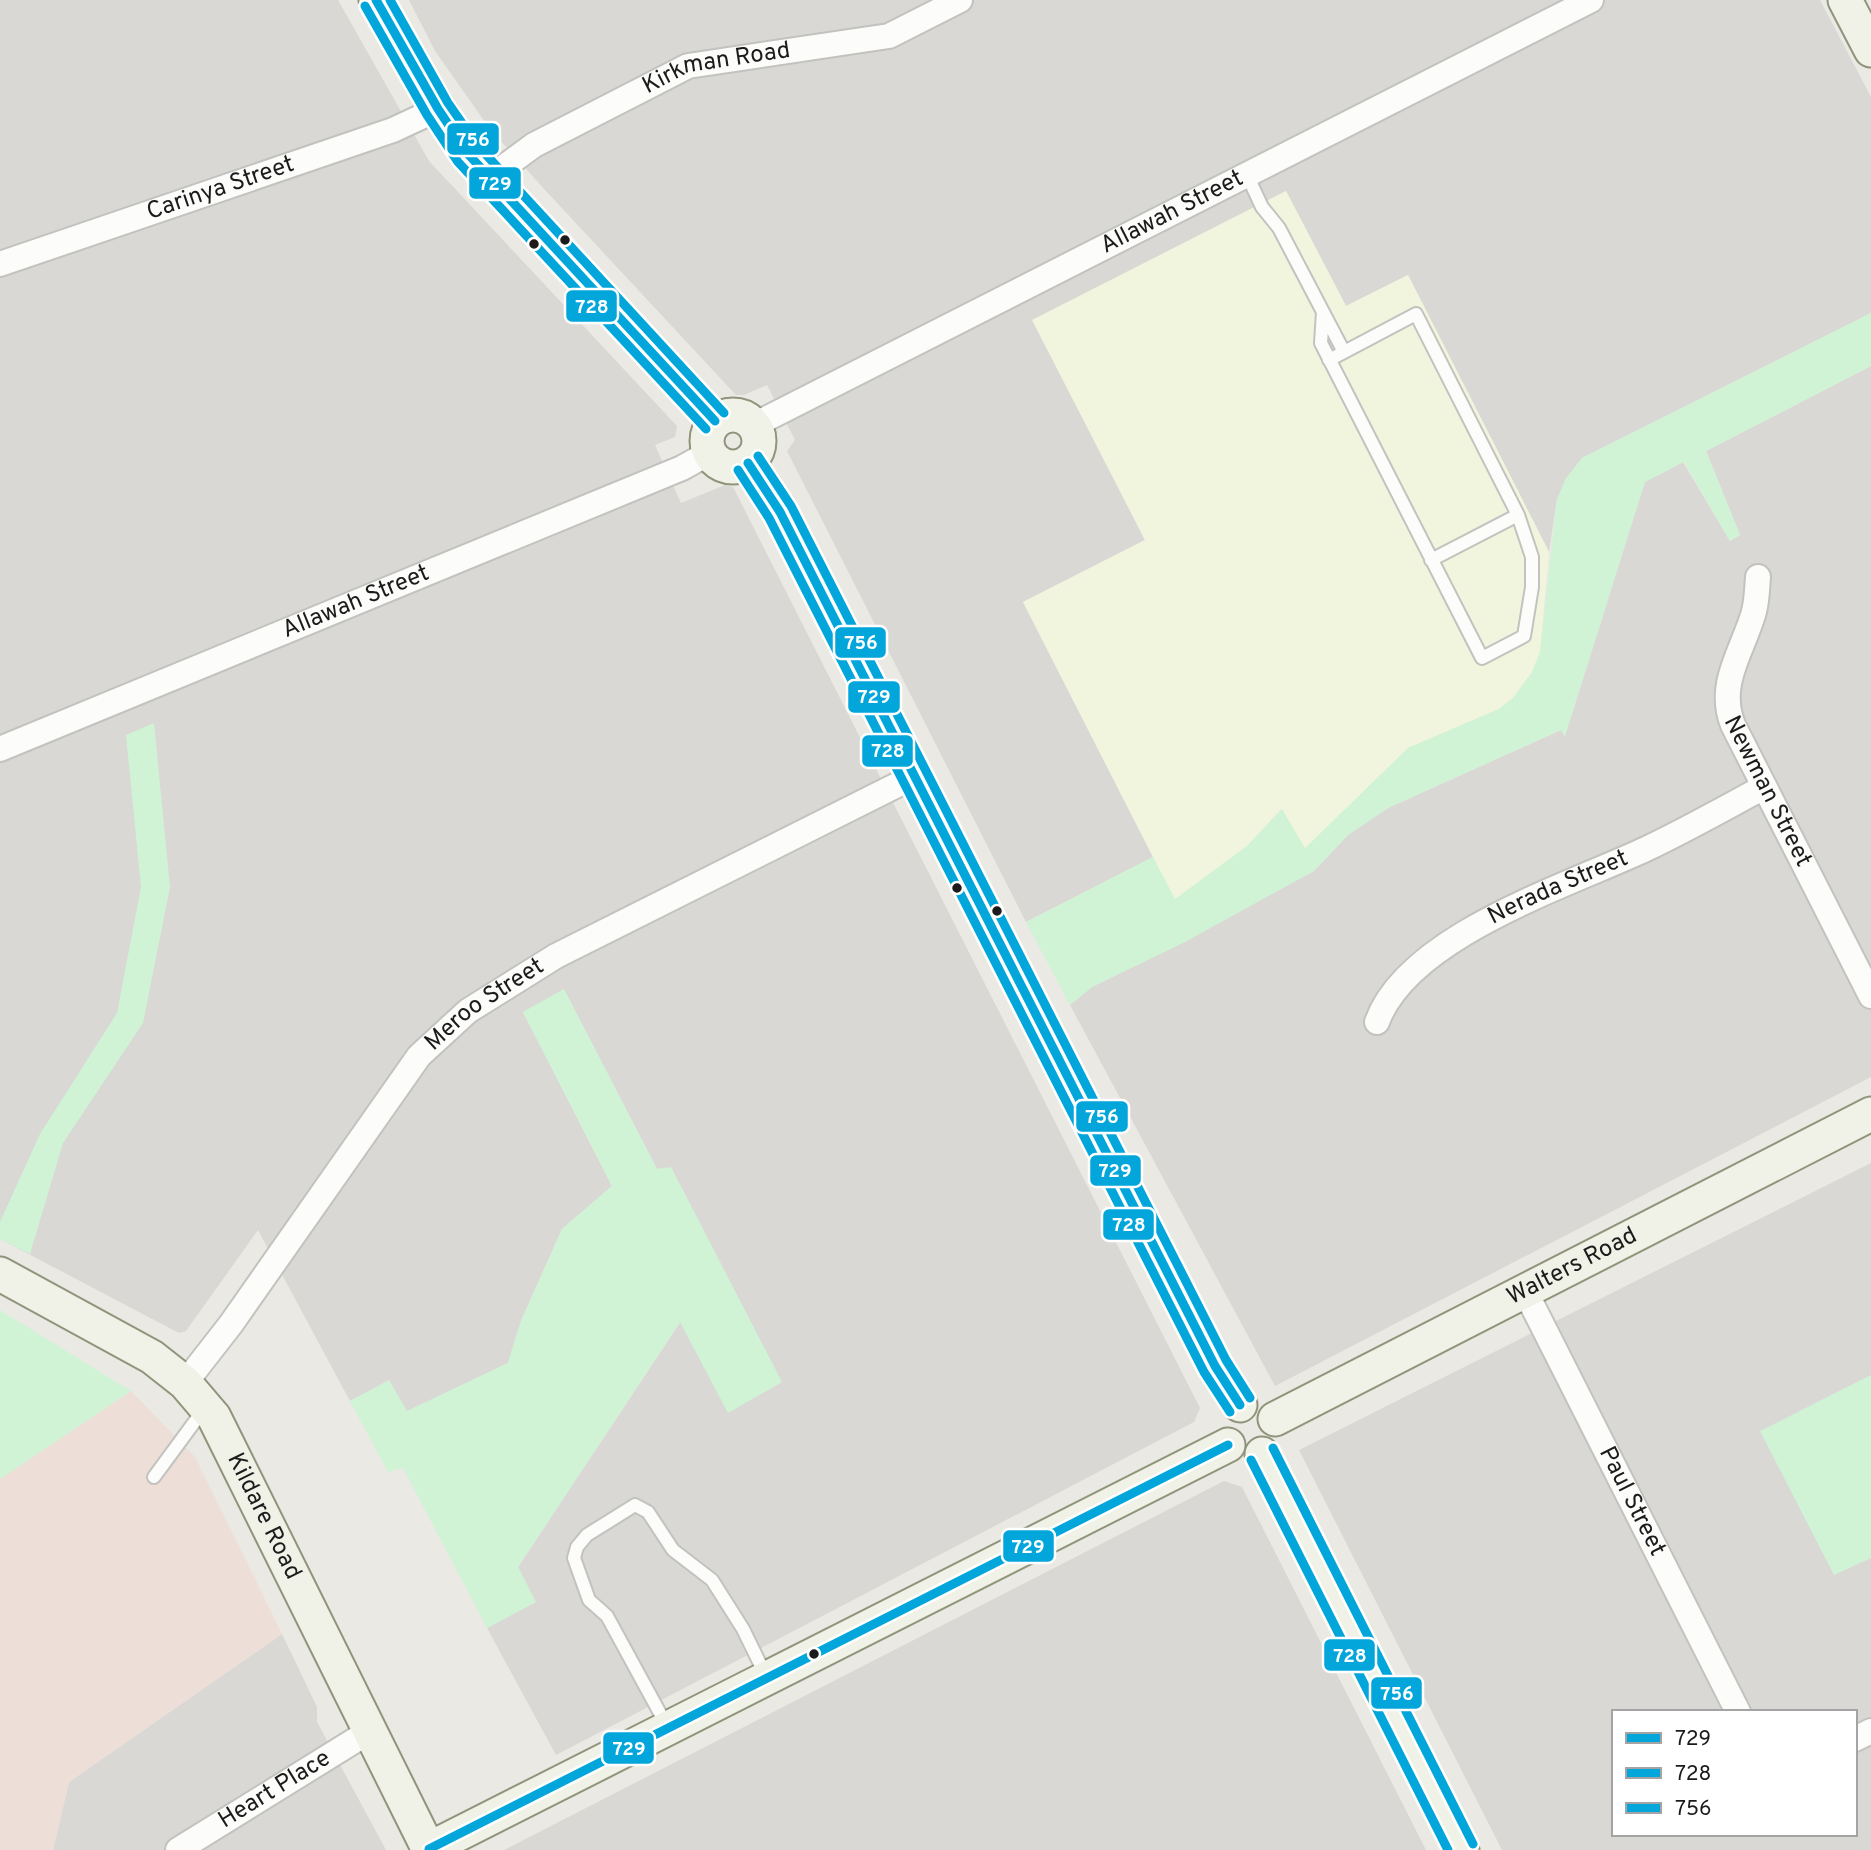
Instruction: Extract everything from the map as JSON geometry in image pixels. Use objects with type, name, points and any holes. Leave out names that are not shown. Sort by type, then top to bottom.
[{"type":"main road","points":[[376,0],[438,109],[468,154],[715,421]]},
{"type":"main road","points":[[1845,0],[1871,50]]},
{"type":"main road","points":[[737,415],[754,425],[759,443],[748,463],[731,467],[715,460],[709,453],[707,436],[715,421],[737,415]]},
{"type":"main road","points":[[748,463],[780,512],[1215,1366],[1240,1405]]},
{"type":"main road","name":"Walters Road","points":[[1275,1419],[1871,1114]]},
{"type":"main road","name":"Kildare Road","points":[[0,1274],[152,1357],[195,1395],[250,1483],[429,1849]]},
{"type":"main road","points":[[1256,1404],[1275,1419],[1274,1443],[1262,1454],[1247,1457],[1228,1445],[1224,1422],[1240,1405],[1256,1404]]},
{"type":"main road","points":[[429,1849],[1228,1445]]},
{"type":"main road","points":[[1262,1454],[1462,1850]]},
{"type":"street","name":"Kirkman Road","points":[[489,177],[534,145],[688,66],[889,36],[960,0]]},
{"type":"street","name":"Allawah Street","points":[[754,425],[1591,0]]},
{"type":"street","name":"Carinya Street","points":[[0,264],[393,130],[438,109]]},
{"type":"street","name":"Allawah Street","points":[[0,749],[682,468],[709,453]]},
{"type":"street","name":"Newman Street","points":[[1758,577],[1755,612],[1727,687],[1726,705],[1764,787],[1871,996]]},
{"type":"street","name":"Meroo Street","points":[[195,1395],[231,1324],[419,1056],[468,1011],[556,956],[915,776]]},
{"type":"street","name":"Nerada Street","points":[[1377,1022],[1393,991],[1431,953],[1463,933],[1649,848],[1764,787]]},
{"type":"street","name":"Paul Street","points":[[1525,1291],[1737,1710]]},
{"type":"street","name":"Heart Place","points":[[178,1850],[370,1731]]},
{"type":"lane","points":[[1247,174],[1262,207],[1279,228],[1344,352]]},
{"type":"lane","points":[[1323,312],[1321,343],[1329,360],[1431,560],[1482,658],[1524,636],[1532,587],[1532,557],[1518,516],[1416,314],[1329,360]]},
{"type":"lane","points":[[1431,560],[1518,516]]},
{"type":"lane","points":[[154,1476],[195,1395]]},
{"type":"lane","points":[[668,1728],[607,1616],[589,1600],[575,1558],[577,1547],[587,1535],[622,1510],[635,1505],[648,1512],[673,1550],[712,1580],[743,1629],[767,1678]]},
{"type":"shaded area","points":[[0,0],[338,0],[429,161],[677,426],[675,437],[655,445],[681,503],[725,485],[733,487],[1200,1408],[1194,1422],[556,1755],[487,1628],[535,1602],[518,1567],[681,1321],[728,1412],[781,1382],[671,1168],[657,1169],[564,990],[523,1012],[612,1186],[562,1229],[521,1321],[508,1363],[406,1412],[389,1381],[350,1401],[258,1230],[186,1331],[179,1333],[0,1239]]},
{"type":"shaded area","points":[[409,0],[1820,0],[1871,97],[1871,313],[1582,458],[1557,499],[1549,552],[1408,275],[1346,306],[1286,191],[1033,320],[1145,540],[1023,602],[1153,857],[1026,922],[787,451],[795,440],[767,385],[744,395],[736,395],[546,191],[490,129],[435,51]]},
{"type":"shaded area","points":[[1286,191],[1346,306],[1408,275],[1549,552],[1540,652],[1532,672],[1513,698],[1499,709],[1408,748],[1305,849],[1281,809],[1247,846],[1175,900],[1023,602],[1145,540],[1032,320]]},
{"type":"shaded area","points":[[1871,313],[1871,366],[1706,451],[1740,535],[1730,541],[1684,462],[1645,482],[1565,736],[1561,730],[1388,808],[1348,835],[1314,871],[1185,942],[1092,987],[1070,1005],[1026,922],[1153,857],[1175,899],[1247,846],[1282,809],[1305,848],[1408,748],[1499,709],[1513,698],[1532,672],[1540,652],[1557,499],[1566,478],[1582,458]]},
{"type":"shaded area","points":[[1871,366],[1871,1077],[1275,1386],[1070,1005],[1092,987],[1314,871],[1348,835],[1388,808],[1561,730],[1565,736],[1645,481],[1683,462],[1730,541],[1740,535],[1706,451]]},
{"type":"shaded area","points":[[154,723],[170,887],[143,1023],[63,1143],[30,1254],[0,1239],[0,1222],[40,1134],[117,1013],[141,887],[126,735]]},
{"type":"shaded area","points":[[564,989],[657,1169],[671,1167],[782,1382],[728,1413],[680,1322],[518,1567],[536,1602],[487,1628],[403,1468],[388,1472],[350,1401],[389,1380],[407,1411],[508,1363],[521,1321],[562,1229],[612,1186],[523,1012]]},
{"type":"shaded area","points":[[1871,1163],[1871,1850],[1502,1850],[1299,1450]]},
{"type":"shaded area","points":[[0,1310],[131,1391],[0,1479]]},
{"type":"shaded area","points":[[1871,1375],[1871,1558],[1834,1575],[1760,1431]]},
{"type":"shaded area","points":[[131,1391],[195,1457],[282,1634],[69,1782],[53,1850],[0,1850],[0,1479]]},
{"type":"shaded area","points":[[1224,1481],[1242,1487],[1426,1850],[504,1850]]},
{"type":"shaded area","points":[[282,1634],[317,1707],[317,1722],[386,1850],[53,1850],[69,1782]]},
{"type":"transit line","name":"729","points":[[376,0],[438,109],[468,154],[715,421]]},
{"type":"transit line","name":"756","points":[[390,0],[448,103],[478,146],[724,413]]},
{"type":"transit line","name":"728","points":[[365,6],[427,115],[458,162],[706,429]]},
{"type":"transit line","name":"756","points":[[758,456],[791,506],[1226,1360],[1250,1398]]},
{"type":"transit line","name":"729","points":[[748,463],[780,512],[1215,1366],[1240,1405]]},
{"type":"transit line","name":"728","points":[[738,470],[769,518],[1204,1372],[1230,1412]]},
{"type":"transit line","name":"729","points":[[429,1849],[1228,1445]]},
{"type":"transit line","name":"756","points":[[1273,1448],[1473,1844]]},
{"type":"transit line","name":"728","points":[[1251,1460],[1448,1850]]}]
